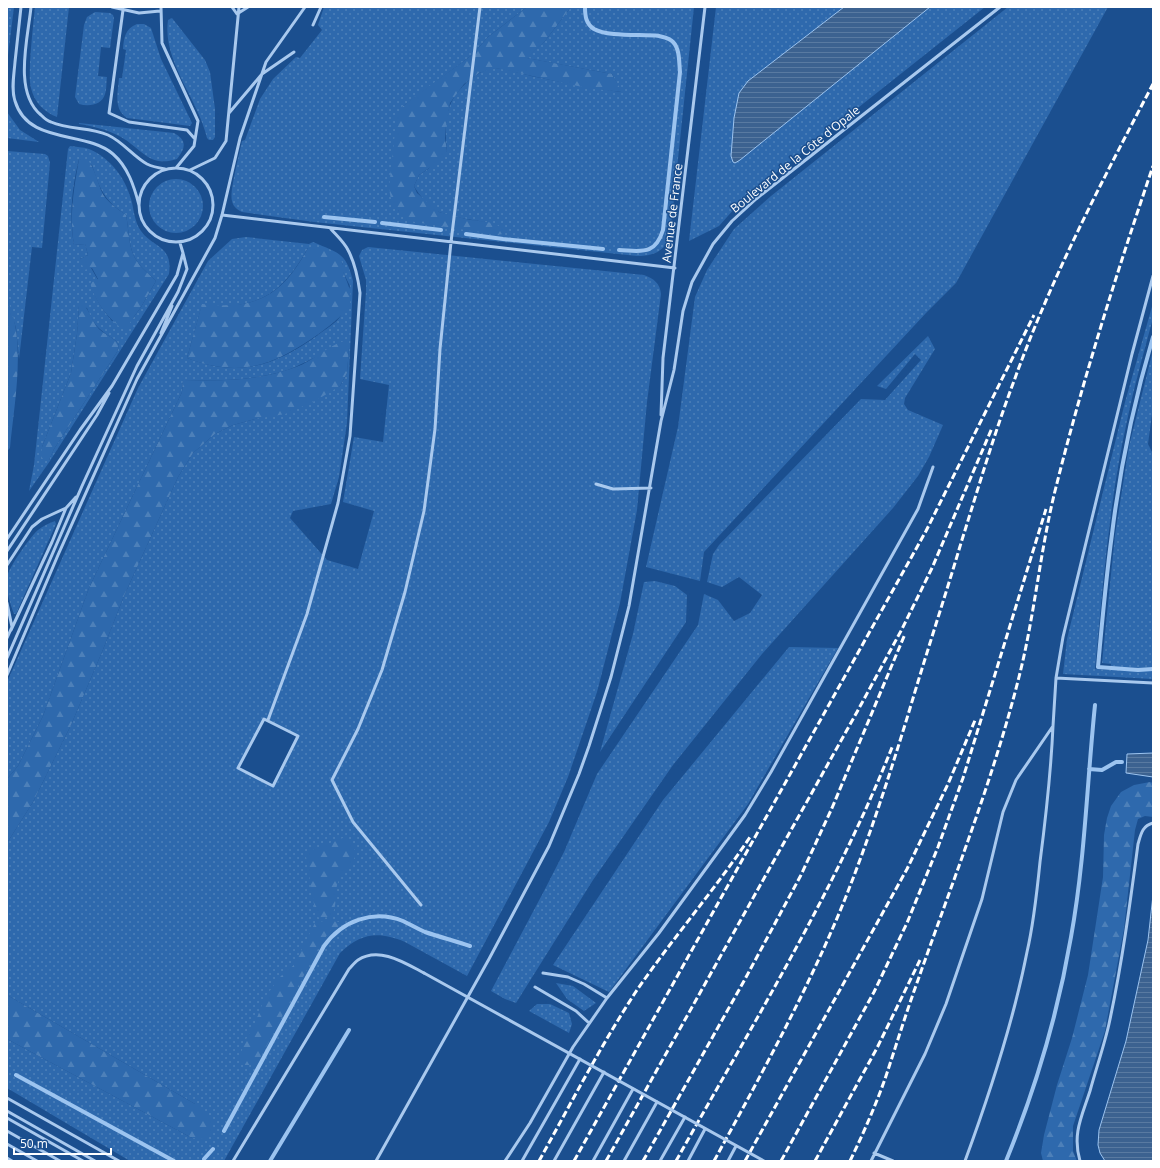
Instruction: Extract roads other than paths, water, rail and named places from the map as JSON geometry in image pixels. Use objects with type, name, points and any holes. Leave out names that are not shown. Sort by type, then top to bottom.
[{"type":"lane","points":[[21,7],[13,89],[15,102],[23,116],[33,126],[57,135],[98,145],[113,153],[122,162],[135,188],[140,214],[144,224],[159,236],[180,243],[195,237],[209,224],[214,205],[209,186],[190,170],[154,167],[147,164],[116,139],[106,134],[50,122],[39,113],[31,103],[26,90],[24,78],[31,7]]},
{"type":"lane","points":[[112,7],[139,13],[160,9],[162,43],[198,120],[194,146],[176,168]]},
{"type":"lane","points":[[232,7],[237,14]]},
{"type":"lane","points":[[190,170],[215,158],[226,141],[237,14],[239,7]]},
{"type":"lane","points":[[237,14],[248,7]]},
{"type":"lane","points":[[7,675],[137,379],[215,238],[222,216],[240,138],[266,62],[305,7]]},
{"type":"lane","points":[[313,25],[321,7]]},
{"type":"lane","points":[[420,905],[353,822],[332,780],[358,729],[382,670],[405,592],[424,511],[435,429],[440,349],[451,242],[480,7]]},
{"type":"lane","name":"Avenue de France","points":[[661,421],[664,358],[705,7]]},
{"type":"lane","name":"Boulevard de la Côte d'Opale","points":[[661,421],[674,370],[683,311],[687,298],[700,267],[713,244],[722,232],[756,199],[1000,7]]},
{"type":"lane","points":[[123,10],[109,113],[129,122],[188,130],[195,139]]},
{"type":"lane","points":[[229,114],[262,74],[294,52]]},
{"type":"lane","points":[[139,205],[140,194],[149,178],[165,169]]},
{"type":"lane","points":[[222,216],[675,268]]},
{"type":"lane","points":[[268,720],[307,614],[324,557],[338,503],[350,436],[360,293],[354,264],[348,249],[330,228]]},
{"type":"lane","points":[[154,349],[186,269],[180,243]]},
{"type":"lane","points":[[7,551],[97,415],[112,386],[177,275],[183,253]]},
{"type":"lane","points":[[965,1161],[981,1118],[1006,1038],[1028,950],[1051,769],[1056,678],[1062,637],[1132,354],[1153,276]]},
{"type":"lane","points":[[7,658],[78,494],[137,366],[178,292]]},
{"type":"lane","points":[[156,332],[183,295]]},
{"type":"lane","points":[[7,539],[80,430],[112,386]]},
{"type":"lane","points":[[376,1161],[489,959],[545,853],[579,774],[611,677],[629,606],[661,421]]},
{"type":"lane","points":[[505,1161],[530,1123],[569,1054],[589,1023],[659,933],[745,815],[775,766],[918,509],[933,467]]},
{"type":"lane","points":[[596,484],[613,489],[650,488]]},
{"type":"lane","points":[[7,638],[52,542],[66,508],[78,494]]},
{"type":"lane","points":[[7,565],[32,527],[42,519],[66,508]]},
{"type":"lane","points":[[7,603],[11,618],[11,630]]},
{"type":"lane","points":[[1056,678],[1153,683]]},
{"type":"lane","points":[[264,719],[268,720],[298,736],[273,786],[238,768],[264,719]]},
{"type":"lane","points":[[871,1161],[925,1054],[946,1004],[982,899],[1003,812],[1016,780],[1053,726]]},
{"type":"lane","points":[[1080,1161],[1077,1149],[1077,1126],[1089,1092],[1108,1026],[1126,933],[1138,844],[1142,831],[1147,825],[1153,823]]},
{"type":"lane","points":[[233,1161],[349,969],[358,960],[369,956],[383,955],[393,957],[424,973],[762,1161]]},
{"type":"lane","points":[[543,974],[568,977],[584,984],[607,998]]},
{"type":"lane","points":[[535,987],[576,1011],[589,1023]]},
{"type":"lane","points":[[522,1161],[580,1059]]},
{"type":"lane","points":[[554,1161],[604,1072]]},
{"type":"lane","points":[[593,1161],[633,1089]]},
{"type":"lane","points":[[7,1098],[119,1161]]},
{"type":"lane","points":[[624,1161],[657,1102]]},
{"type":"lane","points":[[7,1111],[95,1161]]},
{"type":"lane","points":[[660,1161],[685,1117]]},
{"type":"lane","points":[[7,1118],[84,1161]]},
{"type":"lane","points":[[688,1161],[705,1129]]},
{"type":"lane","points":[[7,1131],[60,1161]]},
{"type":"lane","points":[[7,1144],[37,1161]]},
{"type":"lane","points":[[728,1161],[736,1146]]},
{"type":"lane","points":[[874,1154],[893,1161]]},
{"type":"lane","points":[[7,1158],[12,1161]]},
{"type":"waterway","points":[[585,7],[586,20],[594,29],[600,32],[625,35],[659,36],[666,38],[672,41],[675,45],[679,56],[680,72],[663,230],[660,238],[651,248],[640,251],[619,250]]},
{"type":"waterway","points":[[324,217],[375,222]]},
{"type":"waterway","points":[[382,223],[441,230]]},
{"type":"waterway","points":[[466,234],[603,249]]},
{"type":"waterway","points":[[1153,337],[1123,460],[1115,509],[1098,667],[1138,670],[1153,669]]},
{"type":"waterway","points":[[1006,1161],[1036,1079],[1066,966],[1080,879],[1095,705]]},
{"type":"waterway","points":[[1089,769],[1102,770],[1116,762],[1122,762]]},
{"type":"waterway","points":[[224,1131],[324,946],[331,937],[340,930],[359,920],[381,916],[403,921],[425,932],[470,946]]},
{"type":"waterway","points":[[270,1161],[349,1030]]},
{"type":"waterway","points":[[16,1075],[174,1161]]},
{"type":"waterway","points":[[204,1159],[213,1149]]},
{"type":"railway","points":[[714,1161],[800,999],[845,899],[888,779],[986,462],[1014,381],[1044,305],[1078,230],[1153,84]]},
{"type":"railway","points":[[850,1161],[869,1120],[885,1079],[914,992],[985,792],[1009,715],[1025,653],[1050,511],[1066,447],[1101,326],[1153,166]]},
{"type":"railway","points":[[574,1161],[926,531],[1034,315]]},
{"type":"railway","points":[[606,1161],[902,629],[932,568],[992,428]]},
{"type":"railway","points":[[781,1161],[874,992],[907,923],[938,847],[963,778],[1046,509]]},
{"type":"railway","points":[[643,1161],[744,981],[801,875],[832,808],[905,634]]},
{"type":"railway","points":[[745,1161],[907,869],[948,784],[976,718]]},
{"type":"railway","points":[[676,1161],[763,1008],[819,905],[870,799],[893,745]]},
{"type":"railway","points":[[539,1161],[597,1055],[635,993],[750,837]]},
{"type":"railway","points":[[815,1161],[877,1048],[920,960]]}]
